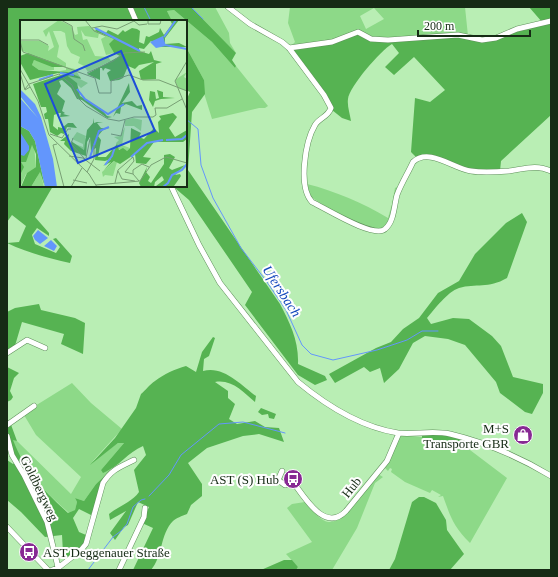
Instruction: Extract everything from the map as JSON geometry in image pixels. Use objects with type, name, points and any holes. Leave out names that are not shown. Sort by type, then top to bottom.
[{"type":"street","points":[[130,7],[135,20]]},
{"type":"street","points":[[228,7],[250,24],[282,42],[324,95],[331,108],[329,114],[316,124],[306,147],[305,189],[312,202],[369,231],[382,231],[386,228],[392,218],[400,187],[416,158],[430,157],[471,171],[509,171],[526,167],[543,167],[551,172]]},
{"type":"street","points":[[288,48],[332,42],[358,32],[371,39],[389,40],[458,35],[482,40],[496,38],[517,29],[551,21]]},
{"type":"street","points":[[171,187],[199,245],[220,283],[298,382],[322,400],[361,423],[398,433],[434,432],[448,434],[526,461],[551,476]]},
{"type":"street","points":[[7,353],[27,340],[45,348]]},
{"type":"street","points":[[7,425],[34,406]]},
{"type":"street","name":"Hub","points":[[282,471],[276,479],[285,485],[293,482],[306,500],[323,517],[334,519],[341,517],[387,462],[396,444],[398,433]]},
{"type":"street","name":"Goldbergweg","points":[[7,436],[12,455],[24,475],[47,522],[55,569]]},
{"type":"street","points":[[55,569],[78,553],[86,544],[103,483],[108,475],[113,470],[134,460]]},
{"type":"street","points":[[119,570],[144,517],[144,508]]},
{"type":"street","points":[[7,527],[48,570]]},
{"type":"green space","points":[[7,7],[127,7],[134,20],[20,20],[20,187],[52,187],[35,217],[49,233],[49,236],[37,228],[32,235],[35,244],[56,253],[60,247],[53,239],[56,238],[72,256],[70,263],[38,255],[7,243],[19,242],[26,226],[12,215],[7,222]]},
{"type":"green space","points":[[131,7],[191,7],[236,53],[232,60],[236,66],[235,68],[212,42],[174,10],[167,11],[172,20],[138,20]]},
{"type":"green space","points":[[191,7],[215,7],[229,33],[230,43],[236,53]]},
{"type":"green space","points":[[290,7],[465,7],[468,36],[400,36],[389,40],[332,42],[289,48],[295,42],[288,23]],"holes":[[[374,8],[384,19],[366,29],[360,16]]]},
{"type":"green space","points":[[529,7],[551,7],[551,115],[501,161],[500,171],[471,171],[441,160],[417,158],[411,152],[415,98],[430,102],[445,90],[414,57],[394,75],[385,67],[399,53],[392,44],[366,69],[350,93],[348,104],[351,121],[342,118],[332,110],[288,48],[318,45],[358,34],[388,41],[400,36],[441,35],[482,41],[542,22]]},
{"type":"green space","points":[[174,10],[186,20],[172,20],[167,11]]},
{"type":"green space","points":[[187,21],[212,42],[235,68],[236,66],[268,106],[265,108],[259,108],[212,119],[203,90],[204,80],[187,49]]},
{"type":"green space","points":[[187,49],[204,80],[205,94],[192,112],[188,170],[280,304],[295,340],[298,364],[325,376],[327,380],[315,385],[298,375],[245,305],[252,292],[189,200],[174,187],[187,187],[187,99],[190,92],[187,90]]},
{"type":"green space","points":[[307,184],[349,198],[388,218],[395,188],[399,186],[389,223],[386,227],[380,229],[361,225],[320,203],[309,195]]},
{"type":"green space","points":[[522,213],[527,222],[507,278],[494,284],[465,287],[455,290],[442,301],[427,318],[431,324],[453,318],[469,319],[492,336],[501,346],[513,377],[543,384],[543,393],[532,414],[525,412],[500,393],[496,382],[465,345],[448,339],[425,336],[413,343],[399,369],[384,383],[380,368],[370,372],[364,367],[335,383],[329,374],[376,348],[391,342],[403,329],[419,318],[438,293],[459,281],[475,254],[506,223]]},
{"type":"green space","points":[[39,304],[41,310],[75,318],[85,323],[83,354],[61,344],[64,334],[22,322],[14,349],[7,353],[7,312],[15,308]]},
{"type":"green space","points":[[213,337],[215,338],[209,356],[204,359],[203,371],[210,370],[225,373],[256,396],[255,402],[242,390],[232,384],[227,382],[215,382],[228,391],[228,398],[235,404],[229,419],[237,424],[255,421],[265,427],[279,428],[284,442],[259,434],[243,436],[207,448],[188,463],[202,484],[202,496],[191,505],[187,514],[174,520],[169,526],[163,539],[158,558],[151,570],[133,570],[153,528],[142,523],[149,507],[138,502],[128,525],[124,527],[115,540],[110,533],[126,511],[110,520],[109,514],[129,501],[139,492],[134,470],[146,455],[143,446],[103,473],[101,470],[124,443],[118,443],[90,465],[115,438],[136,408],[141,394],[158,378],[174,370],[186,366],[196,372],[202,352]]},
{"type":"green space","points":[[7,367],[19,373],[14,378],[10,391],[13,397],[7,402]]},
{"type":"green space","points":[[72,383],[91,403],[122,429],[92,462],[118,443],[124,443],[101,470],[107,471],[116,467],[96,484],[84,501],[75,498],[77,502],[75,510],[69,513],[27,470],[12,438],[17,441],[71,494],[81,477],[36,435],[24,415],[35,406]]},
{"type":"green space","points":[[261,408],[276,414],[274,419],[269,418],[268,414],[262,415],[258,412]]},
{"type":"green space","points":[[10,422],[17,441],[13,440],[29,471],[51,497],[68,513],[75,510],[77,502],[75,498],[84,501],[96,484],[108,473],[91,515],[79,509],[73,518],[79,532],[86,535],[82,546],[68,559],[63,553],[62,535],[45,537],[7,500],[7,460],[13,464],[16,462],[7,438],[7,426]]},
{"type":"green space","points":[[422,433],[462,437],[473,445],[470,450],[458,446],[422,440]]},
{"type":"green space","points":[[400,435],[422,437],[422,440],[447,445],[456,444],[470,450],[507,478],[470,543],[453,521],[443,496],[438,497],[441,495],[432,490],[430,493],[405,482],[391,472],[392,469],[390,468],[388,471],[385,468]]},
{"type":"green space","points":[[378,474],[383,477],[375,483],[357,528],[332,570],[296,570],[298,567],[286,554],[312,542],[287,508],[292,504],[305,502],[321,519],[328,522],[334,521],[341,517],[356,503]]},
{"type":"green space","points":[[419,497],[424,497],[436,503],[446,520],[447,530],[464,554],[450,570],[389,570],[395,559],[412,502]]},
{"type":"green space","points":[[284,560],[292,560],[298,567],[296,570],[261,570]]},
{"type":"water","points":[[38,230],[48,238],[40,244],[33,236]]},
{"type":"water","points":[[51,240],[57,246],[54,251],[44,246]]},
{"type":"waterway","name":"Ufersbach","points":[[144,7],[150,20]]},
{"type":"waterway","points":[[191,7],[203,19]]},
{"type":"waterway","name":"Ufersbach","points":[[187,120],[198,129],[201,165],[213,198],[241,248],[286,310],[302,345],[311,354],[333,360],[377,350],[407,340],[422,331],[438,331]]},
{"type":"waterway","points":[[149,496],[169,475],[181,455],[219,424],[243,422],[285,433]]},
{"type":"waterway","points":[[88,570],[113,537],[127,524],[133,507],[141,500],[145,499]]},
{"type":"place","name":"M+S Transporte GBR","points":[[523,435]]},
{"type":"place","name":"AST (S) Hub","points":[[293,479]]},
{"type":"place","name":"AST Deggenauer Straße","points":[[29,552]]}]
